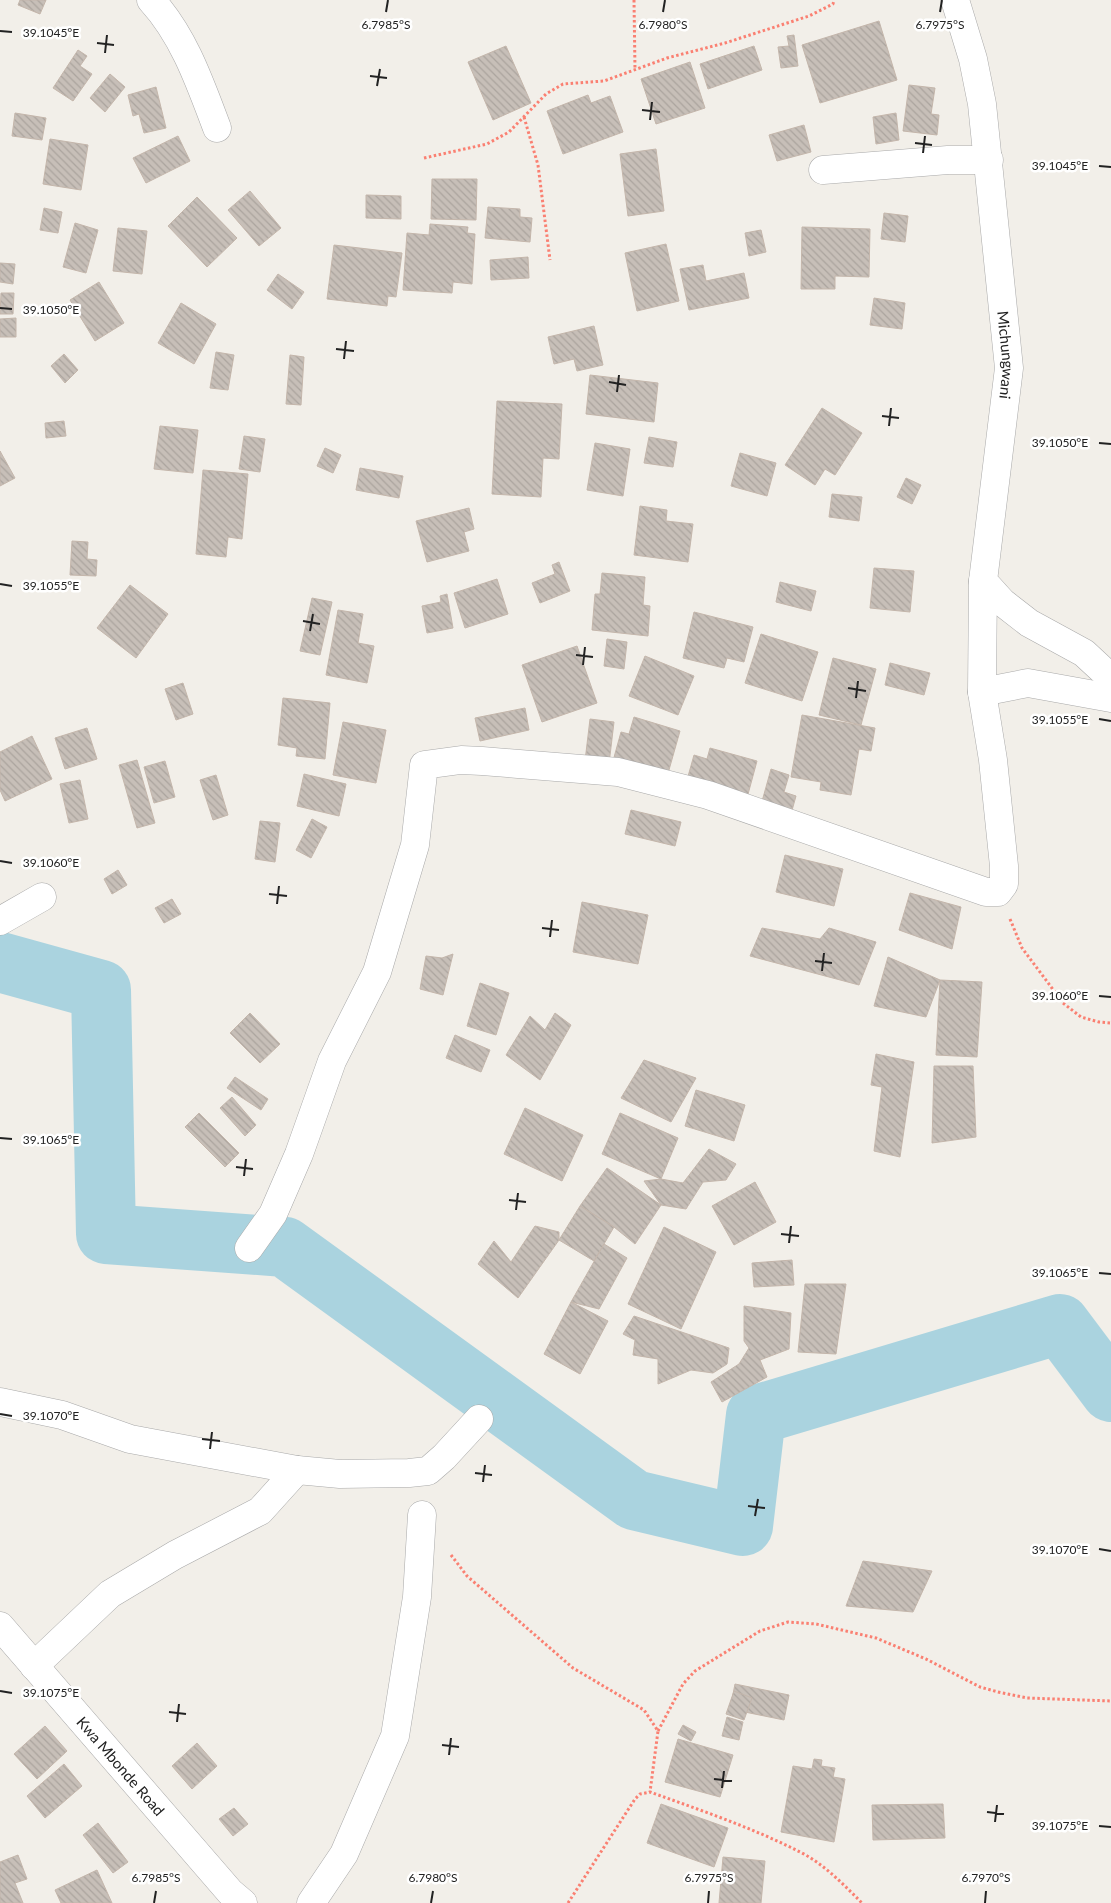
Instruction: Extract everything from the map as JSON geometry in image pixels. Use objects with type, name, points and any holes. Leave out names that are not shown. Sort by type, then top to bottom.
[{"type":"street","points":[[150,0],[165,16],[192,63],[217,128]]},
{"type":"street","name":"Michungwani","points":[[955,0],[972,58],[982,104],[1009,368],[983,581],[982,692],[993,760],[1004,866],[1004,884],[998,892]]},
{"type":"street","points":[[823,170],[948,160],[989,160]]},
{"type":"street","points":[[983,581],[1002,602],[1029,623],[1084,653],[1111,678]]},
{"type":"street","points":[[982,692],[1028,684],[1111,698]]},
{"type":"street","points":[[249,1248],[273,1214],[299,1154],[332,1061],[376,972],[415,845],[424,765],[461,760],[618,772],[708,795],[986,892],[998,892]]},
{"type":"street","points":[[0,921],[42,897]]},
{"type":"street","points":[[0,1402],[62,1415],[130,1439],[297,1470],[340,1474],[428,1471],[444,1457],[479,1419]]},
{"type":"street","points":[[34,1666],[110,1594],[176,1555],[260,1511],[297,1470]]},
{"type":"street","points":[[311,1903],[344,1854],[394,1736],[417,1597],[422,1515]]},
{"type":"street","name":"Kwa Mbonde Road","points":[[0,1626],[230,1892],[243,1903]]},
{"type":"path","points":[[634,0],[634,70]]},
{"type":"path","points":[[424,158],[486,144],[509,132],[546,94],[563,84],[604,81],[667,58],[809,16],[832,4],[834,0]]},
{"type":"path","points":[[524,116],[538,165],[550,260]]},
{"type":"path","points":[[998,892],[1022,948],[1062,1003],[1081,1017],[1111,1023]]},
{"type":"path","points":[[450,1553],[467,1576],[573,1668],[644,1710],[658,1731]]},
{"type":"path","points":[[650,1792],[658,1731],[683,1684],[695,1671],[760,1630],[788,1622],[816,1624],[876,1638],[926,1659],[980,1687],[998,1692],[1026,1698],[1111,1701]]},
{"type":"path","points":[[568,1903],[635,1800],[640,1794],[650,1792],[708,1813],[800,1852],[826,1869],[862,1903]]},
{"type":"building","points":[[20,0],[46,0],[40,14],[18,5]]},
{"type":"building","points":[[879,21],[897,80],[820,103],[802,45]]},
{"type":"building","points":[[794,35],[798,66],[781,68],[778,47],[789,46],[787,36]]},
{"type":"building","points":[[506,46],[531,103],[493,120],[468,62]]},
{"type":"building","points":[[754,46],[762,70],[708,89],[700,64]]},
{"type":"building","points":[[78,50],[87,56],[80,66],[92,74],[73,101],[53,88]]},
{"type":"building","points":[[690,62],[705,108],[656,124],[641,79]]},
{"type":"building","points":[[110,74],[125,87],[105,112],[90,98]]},
{"type":"building","points":[[909,85],[935,88],[931,114],[939,115],[937,135],[903,131]]},
{"type":"building","points":[[156,87],[166,128],[144,133],[139,114],[133,116],[128,95]]},
{"type":"building","points":[[588,95],[591,103],[610,96],[623,132],[563,154],[547,111]]},
{"type":"building","points":[[15,113],[46,118],[42,140],[12,136]]},
{"type":"building","points":[[896,113],[899,140],[876,144],[873,117]]},
{"type":"building","points":[[804,125],[811,152],[777,161],[769,135]]},
{"type":"building","points":[[178,136],[190,161],[146,183],[133,158]]},
{"type":"building","points":[[50,139],[88,145],[81,190],[43,184]]},
{"type":"building","points":[[656,149],[664,211],[628,216],[620,154]]},
{"type":"building","points":[[432,179],[477,179],[476,220],[431,219]]},
{"type":"building","points":[[250,191],[281,228],[259,246],[228,210]]},
{"type":"building","points":[[366,195],[401,196],[401,219],[366,218]]},
{"type":"building","points":[[197,197],[237,238],[207,267],[168,226]]},
{"type":"building","points":[[488,207],[520,209],[520,217],[532,218],[530,242],[485,238]]},
{"type":"building","points":[[44,208],[62,212],[58,233],[40,230]]},
{"type":"building","points":[[884,213],[908,216],[905,242],[881,239]]},
{"type":"building","points":[[75,223],[98,230],[86,273],[63,267]]},
{"type":"building","points":[[430,224],[468,227],[467,233],[475,234],[472,284],[453,282],[452,293],[403,290],[407,233],[429,235]]},
{"type":"building","points":[[802,227],[870,229],[869,277],[835,276],[835,289],[801,289]]},
{"type":"building","points":[[118,228],[147,231],[142,274],[113,271]]},
{"type":"building","points":[[761,230],[766,252],[749,256],[745,233]]},
{"type":"building","points":[[666,244],[679,301],[637,311],[625,253]]},
{"type":"building","points":[[334,245],[402,253],[396,297],[388,296],[387,306],[327,299]]},
{"type":"building","points":[[528,257],[529,278],[491,280],[490,260]]},
{"type":"building","points":[[0,263],[15,264],[13,284],[0,282]]},
{"type":"building","points":[[703,265],[706,281],[744,273],[749,298],[689,310],[680,269]]},
{"type":"building","points":[[278,274],[304,292],[292,309],[267,290]]},
{"type":"building","points":[[99,282],[124,323],[95,341],[70,300]]},
{"type":"building","points":[[1,293],[14,293],[13,314],[0,314]]},
{"type":"building","points":[[874,298],[905,303],[902,329],[870,325]]},
{"type":"building","points":[[181,303],[216,324],[194,364],[158,343]]},
{"type":"building","points":[[16,318],[16,337],[0,337],[0,319]]},
{"type":"building","points":[[594,326],[603,365],[577,371],[574,359],[554,364],[548,337]]},
{"type":"building","points":[[216,352],[234,355],[228,390],[210,388]]},
{"type":"building","points":[[64,354],[78,370],[65,383],[51,366]]},
{"type":"building","points":[[290,355],[304,357],[301,405],[286,404]]},
{"type":"building","points":[[590,375],[658,383],[654,422],[586,414]]},
{"type":"building","points":[[497,401],[562,404],[559,459],[543,458],[541,497],[492,494]]},
{"type":"building","points":[[822,408],[862,433],[835,475],[825,469],[815,485],[785,465]]},
{"type":"building","points":[[64,421],[66,436],[46,438],[45,423]]},
{"type":"building","points":[[160,426],[198,430],[193,473],[154,469]]},
{"type":"building","points":[[244,436],[265,439],[260,472],[239,469]]},
{"type":"building","points":[[649,437],[677,442],[673,467],[644,463]]},
{"type":"building","points":[[595,443],[630,449],[623,496],[587,490]]},
{"type":"building","points":[[325,448],[341,455],[333,473],[317,466]]},
{"type":"building","points":[[0,451],[15,478],[0,486]]},
{"type":"building","points":[[740,453],[776,463],[767,496],[731,486]]},
{"type":"building","points":[[360,468],[403,476],[399,498],[356,490]]},
{"type":"building","points":[[203,470],[248,474],[242,539],[228,537],[226,557],[196,554]]},
{"type":"building","points":[[906,478],[921,485],[912,504],[897,497]]},
{"type":"building","points":[[832,494],[862,497],[859,521],[829,517]]},
{"type":"building","points":[[640,506],[667,510],[666,521],[693,524],[688,562],[634,555]]},
{"type":"building","points":[[469,508],[474,529],[464,532],[469,551],[427,562],[416,521]]},
{"type":"building","points":[[72,541],[88,542],[87,559],[97,560],[96,576],[70,575]]},
{"type":"building","points":[[559,562],[570,591],[540,603],[532,583],[555,574],[552,565]]},
{"type":"building","points":[[874,568],[914,571],[910,612],[870,608]]},
{"type":"building","points":[[602,573],[645,577],[643,605],[650,606],[648,636],[592,630],[595,594],[600,594]]},
{"type":"building","points":[[497,579],[508,614],[465,628],[454,593]]},
{"type":"building","points":[[780,582],[816,591],[811,611],[776,602]]},
{"type":"building","points":[[130,585],[168,614],[136,658],[97,628]]},
{"type":"building","points":[[447,594],[453,628],[427,633],[422,606],[441,602],[440,596]]},
{"type":"building","points":[[312,598],[332,602],[320,655],[300,651]]},
{"type":"building","points":[[338,610],[363,614],[358,643],[374,646],[367,683],[326,675]]},
{"type":"building","points":[[694,612],[753,627],[744,662],[727,658],[724,668],[683,658]]},
{"type":"building","points":[[761,634],[818,652],[802,701],[745,683]]},
{"type":"building","points":[[607,639],[627,642],[624,669],[604,666]]},
{"type":"building","points":[[577,646],[597,703],[542,722],[522,665]]},
{"type":"building","points":[[645,656],[694,676],[678,715],[629,696]]},
{"type":"building","points":[[833,658],[876,669],[861,725],[819,715]]},
{"type":"building","points":[[890,663],[930,673],[924,695],[885,685]]},
{"type":"building","points":[[183,683],[193,714],[176,720],[165,689]]},
{"type":"building","points":[[283,698],[330,703],[325,759],[296,756],[297,748],[278,745]]},
{"type":"building","points":[[525,708],[529,730],[480,741],[475,718]]},
{"type":"building","points":[[802,715],[875,728],[871,751],[859,749],[851,795],[820,790],[821,782],[791,777]]},
{"type":"building","points":[[634,717],[680,731],[667,777],[613,761],[621,732],[629,734]]},
{"type":"building","points":[[590,719],[614,722],[609,764],[585,761]]},
{"type":"building","points":[[343,722],[386,730],[376,783],[333,775]]},
{"type":"building","points":[[87,728],[97,759],[65,769],[55,738]]},
{"type":"building","points":[[32,736],[52,779],[5,801],[0,790],[0,752]]},
{"type":"building","points":[[710,748],[757,761],[747,798],[687,780],[694,755],[707,759]]},
{"type":"building","points":[[137,760],[155,823],[137,828],[119,765]]},
{"type":"building","points":[[165,761],[175,797],[154,803],[144,767]]},
{"type":"building","points":[[771,769],[789,775],[784,792],[796,796],[791,814],[761,805]]},
{"type":"building","points":[[304,774],[346,784],[339,816],[297,806]]},
{"type":"building","points":[[216,775],[228,815],[213,820],[200,780]]},
{"type":"building","points":[[80,780],[88,819],[69,823],[60,784]]},
{"type":"building","points":[[631,810],[681,822],[675,846],[625,834]]},
{"type":"building","points":[[312,819],[327,827],[311,858],[296,850]]},
{"type":"building","points":[[260,821],[280,823],[275,862],[255,859]]},
{"type":"building","points":[[785,855],[843,869],[834,906],[776,892]]},
{"type":"building","points":[[118,870],[127,885],[112,894],[104,879]]},
{"type":"building","points":[[910,893],[961,907],[952,949],[899,930]]},
{"type":"building","points":[[172,899],[181,914],[164,923],[155,908]]},
{"type":"building","points":[[582,902],[648,915],[638,964],[573,952]]},
{"type":"building","points":[[762,928],[820,939],[829,928],[876,942],[859,985],[750,956]]},
{"type":"building","points":[[453,954],[443,995],[420,989],[426,956],[442,958]]},
{"type":"building","points":[[888,957],[940,980],[926,1017],[874,1006]]},
{"type":"building","points":[[940,980],[982,982],[977,1057],[936,1055]]},
{"type":"building","points":[[480,983],[509,993],[496,1035],[467,1026]]},
{"type":"building","points":[[250,1013],[280,1044],[260,1063],[230,1033]]},
{"type":"building","points":[[555,1013],[571,1025],[540,1080],[506,1055],[530,1016],[545,1030]]},
{"type":"building","points":[[455,1035],[490,1050],[481,1072],[446,1058]]},
{"type":"building","points":[[876,1054],[914,1062],[900,1157],[874,1151],[882,1087],[871,1085]]},
{"type":"building","points":[[644,1060],[696,1078],[671,1122],[621,1098]]},
{"type":"building","points":[[934,1066],[973,1066],[976,1137],[932,1143]]},
{"type":"building","points":[[235,1077],[268,1099],[261,1110],[227,1088]]},
{"type":"building","points":[[696,1090],[745,1105],[734,1141],[685,1126]]},
{"type":"building","points":[[232,1097],[256,1125],[245,1136],[220,1108]]},
{"type":"building","points":[[525,1108],[583,1135],[562,1181],[504,1154]]},
{"type":"building","points":[[199,1113],[239,1153],[225,1167],[185,1127]]},
{"type":"building","points":[[620,1113],[678,1138],[661,1179],[602,1154]]},
{"type":"building","points":[[709,1149],[736,1164],[726,1180],[703,1182],[686,1209],[661,1205],[644,1181],[661,1179],[683,1183]]},
{"type":"building","points":[[607,1168],[661,1205],[635,1244],[614,1227],[580,1206]]},
{"type":"building","points":[[755,1182],[776,1222],[734,1245],[712,1206]]},
{"type":"building","points":[[580,1206],[614,1227],[594,1261],[559,1240]]},
{"type":"building","points":[[535,1226],[559,1232],[559,1240],[518,1298],[478,1264],[494,1241],[511,1262]]},
{"type":"building","points":[[664,1227],[716,1252],[681,1329],[628,1304]]},
{"type":"building","points":[[604,1244],[627,1258],[599,1309],[571,1302]]},
{"type":"building","points":[[792,1260],[794,1285],[754,1287],[752,1263]]},
{"type":"building","points":[[805,1284],[846,1284],[836,1354],[798,1352]]},
{"type":"building","points":[[571,1302],[608,1321],[580,1374],[544,1354]]},
{"type":"building","points":[[744,1306],[791,1313],[789,1349],[760,1360],[767,1377],[722,1402],[711,1382],[739,1364],[749,1348],[744,1341]]},
{"type":"building","points":[[634,1316],[729,1348],[727,1364],[713,1373],[691,1370],[658,1384],[658,1359],[633,1355],[635,1340],[623,1334]]},
{"type":"building","points":[[863,1561],[932,1571],[913,1612],[846,1606]]},
{"type":"building","points":[[735,1684],[789,1695],[784,1720],[730,1709]]},
{"type":"building","points":[[734,1691],[752,1698],[744,1720],[726,1714]]},
{"type":"building","points":[[727,1717],[743,1722],[739,1740],[722,1736]]},
{"type":"building","points":[[683,1725],[696,1732],[691,1741],[678,1734]]},
{"type":"building","points":[[45,1726],[67,1751],[37,1779],[14,1754]]},
{"type":"building","points":[[678,1739],[733,1755],[720,1797],[665,1782]]},
{"type":"building","points":[[197,1743],[217,1766],[192,1789],[172,1766]]},
{"type":"building","points":[[814,1759],[822,1760],[821,1766],[835,1768],[833,1777],[845,1779],[834,1842],[781,1832],[793,1766],[812,1769]]},
{"type":"building","points":[[64,1764],[82,1786],[45,1818],[27,1796]]},
{"type":"building","points":[[661,1804],[728,1828],[714,1867],[647,1843]]},
{"type":"building","points":[[943,1804],[945,1838],[873,1840],[872,1805]]},
{"type":"building","points":[[234,1808],[248,1824],[233,1836],[219,1819]]},
{"type":"building","points":[[98,1823],[128,1862],[113,1873],[83,1835]]},
{"type":"building","points":[[18,1855],[27,1879],[15,1883],[23,1903],[0,1903],[0,1862]]},
{"type":"building","points":[[723,1857],[765,1861],[761,1903],[719,1903]]},
{"type":"building","points":[[97,1870],[112,1903],[61,1903],[55,1890]]},
{"type":"waterway","points":[[0,962],[101,990],[106,1234],[285,1247],[634,1500],[743,1526],[756,1415],[1060,1324],[1111,1392]]}]
